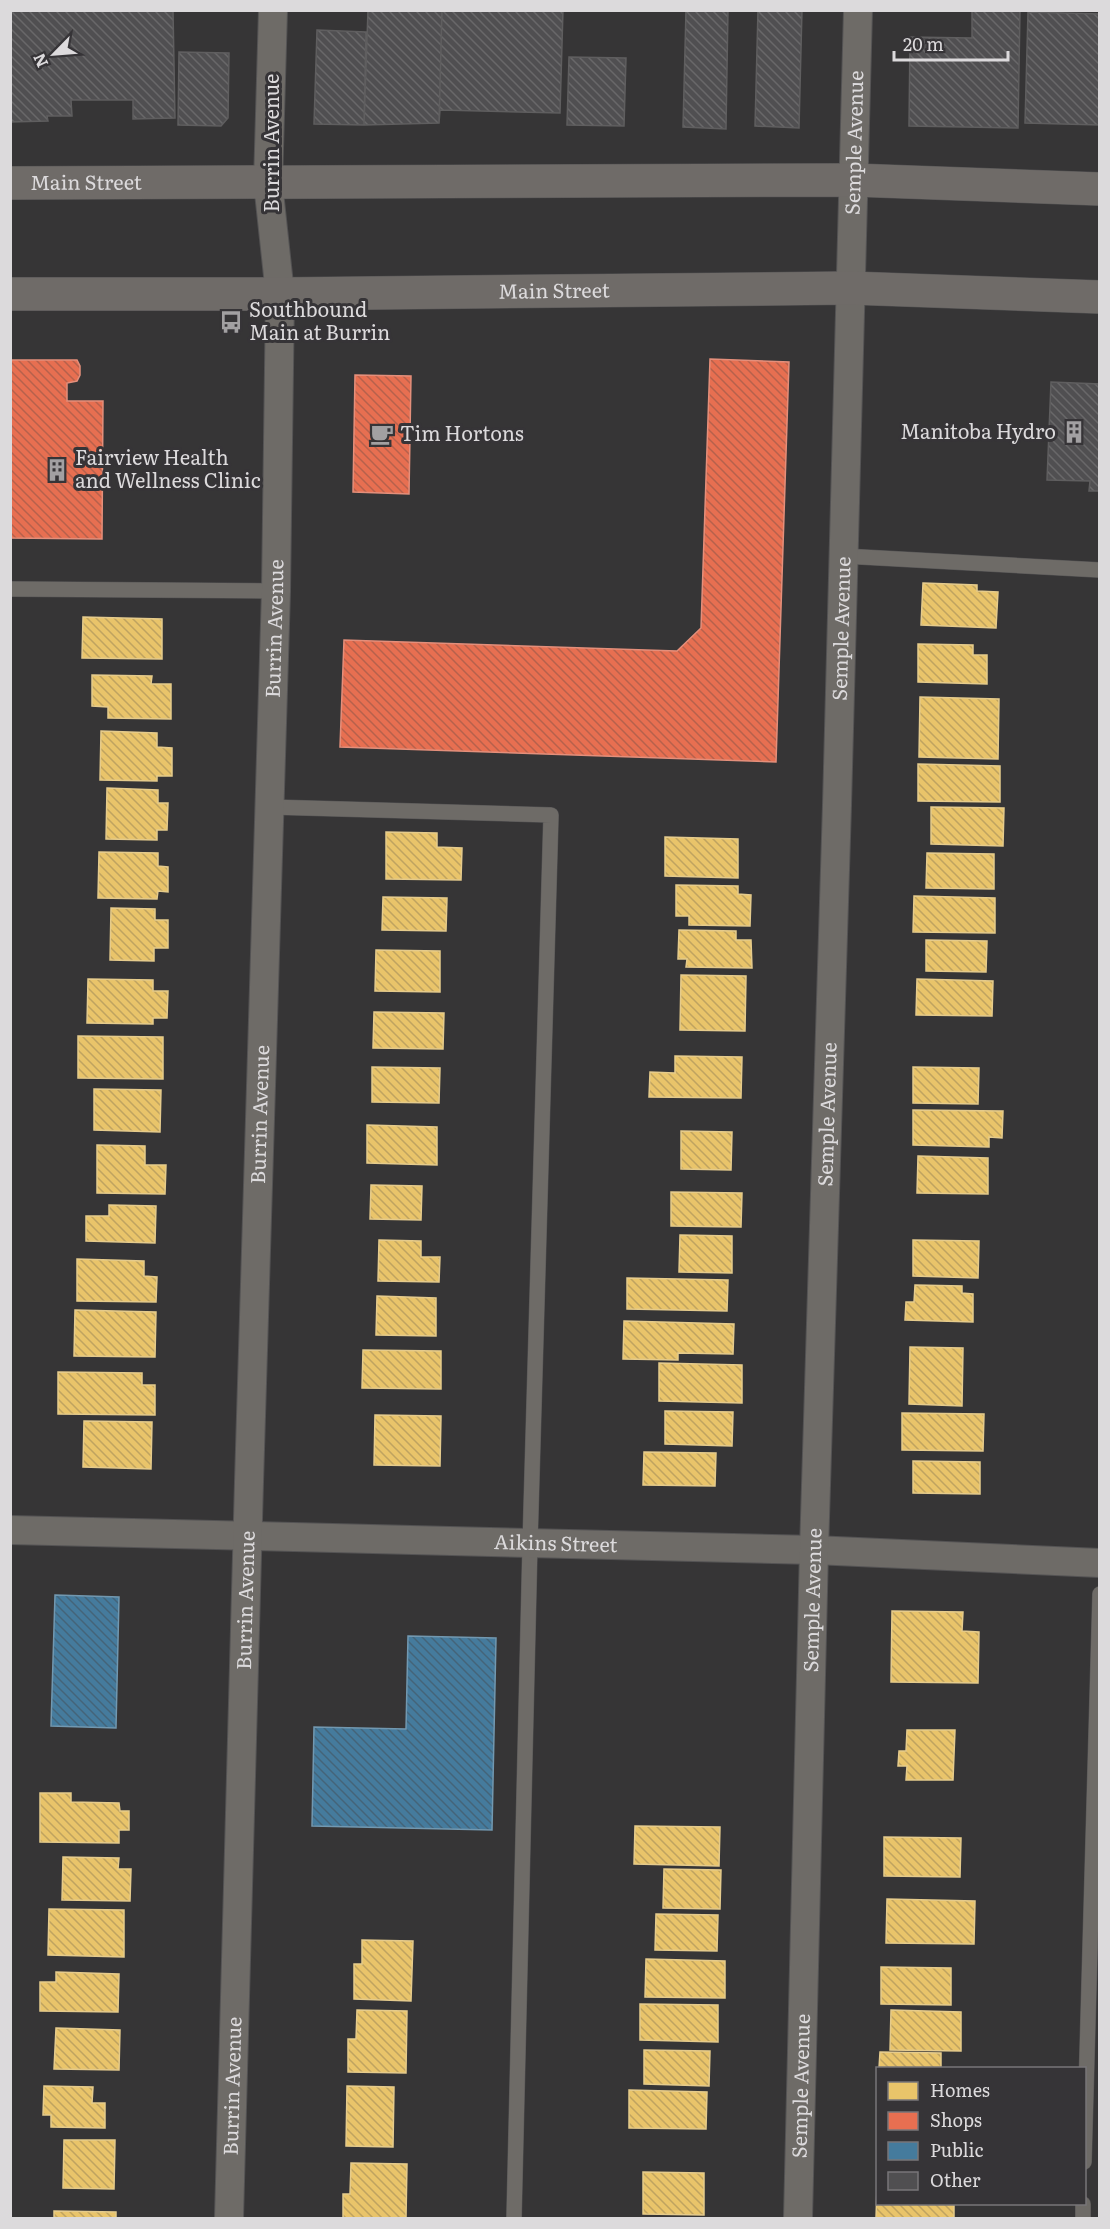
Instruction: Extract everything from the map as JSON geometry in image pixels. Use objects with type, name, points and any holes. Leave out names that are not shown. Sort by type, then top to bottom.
[{"type":"main road","name":"Main Street","points":[[10,183],[853,180],[1100,189]]},
{"type":"main road","name":"Main Street","points":[[10,294],[280,294],[850,288],[1100,297]]},
{"type":"street","name":"Burrin Avenue","points":[[229,2218],[276,591],[280,294],[268,183],[273,10]]},
{"type":"street","name":"Semple Avenue","points":[[798,2218],[814,1550],[858,10]]},
{"type":"street","name":"Aikins Street","points":[[10,1530],[814,1550],[1100,1563]]},
{"type":"lane","points":[[843,556],[1100,570]]},
{"type":"lane","points":[[10,589],[276,591]]},
{"type":"lane","points":[[270,807],[551,815],[514,2218]]},
{"type":"lane","points":[[1086,2091],[1100,1594]]},
{"type":"building: Homes","points":[[923,583],[977,585],[977,591],[998,592],[996,628],[921,625]]},
{"type":"building: Homes","points":[[83,617],[162,619],[162,659],[82,658]]},
{"type":"building: Homes","points":[[918,644],[973,645],[973,655],[987,655],[987,684],[918,682]]},
{"type":"building: Homes","points":[[92,675],[152,676],[151,684],[171,684],[171,719],[108,718],[108,707],[92,706]]},
{"type":"building: Homes","points":[[920,697],[999,699],[998,759],[919,757]]},
{"type":"building: Homes","points":[[101,731],[157,733],[157,747],[172,748],[172,776],[157,776],[157,781],[100,780]]},
{"type":"building: Homes","points":[[918,764],[1000,766],[1000,802],[918,801]]},
{"type":"building: Homes","points":[[107,788],[158,790],[158,803],[168,803],[167,830],[157,830],[157,840],[106,839]]},
{"type":"building: Homes","points":[[931,807],[1004,808],[1003,846],[931,844]]},
{"type":"building: Homes","points":[[386,832],[437,833],[437,847],[462,848],[461,880],[386,879]]},
{"type":"building: Homes","points":[[665,837],[738,839],[738,878],[665,876]]},
{"type":"building: Homes","points":[[99,852],[158,853],[158,866],[168,867],[168,892],[158,891],[157,899],[98,898]]},
{"type":"building: Homes","points":[[927,853],[994,854],[994,889],[926,888]]},
{"type":"building: Homes","points":[[676,885],[738,886],[738,894],[751,895],[750,926],[689,925],[689,916],[676,916]]},
{"type":"building: Homes","points":[[914,896],[995,898],[995,933],[913,932]]},
{"type":"building: Homes","points":[[383,897],[447,898],[446,931],[382,930]]},
{"type":"building: Homes","points":[[111,908],[155,909],[155,920],[168,920],[168,948],[154,948],[154,961],[110,960]]},
{"type":"building: Homes","points":[[679,930],[736,931],[736,940],[751,940],[752,968],[686,967],[687,959],[678,959]]},
{"type":"building: Homes","points":[[926,940],[987,941],[986,972],[926,971]]},
{"type":"building: Homes","points":[[376,950],[440,951],[440,992],[375,991]]},
{"type":"building: Homes","points":[[681,975],[746,976],[745,1031],[680,1030]]},
{"type":"building: Homes","points":[[88,979],[153,980],[153,991],[168,991],[167,1018],[153,1018],[153,1024],[87,1023]]},
{"type":"building: Homes","points":[[917,979],[993,981],[992,1016],[916,1015]]},
{"type":"building: Homes","points":[[374,1012],[444,1013],[443,1049],[373,1048]]},
{"type":"building: Homes","points":[[78,1036],[163,1037],[163,1079],[78,1078]]},
{"type":"building: Homes","points":[[675,1056],[742,1057],[741,1098],[649,1097],[650,1072],[675,1073]]},
{"type":"building: Homes","points":[[372,1067],[440,1068],[439,1103],[372,1102]]},
{"type":"building: Homes","points":[[913,1067],[979,1068],[978,1104],[913,1103]]},
{"type":"building: Homes","points":[[94,1089],[161,1090],[160,1132],[94,1130]]},
{"type":"building: Homes","points":[[913,1110],[1003,1111],[1002,1138],[989,1137],[989,1147],[913,1145]]},
{"type":"building: Homes","points":[[367,1125],[437,1127],[437,1165],[367,1163]]},
{"type":"building: Homes","points":[[681,1131],[732,1132],[731,1170],[681,1169]]},
{"type":"building: Homes","points":[[97,1145],[145,1146],[145,1165],[166,1165],[165,1194],[97,1193]]},
{"type":"building: Homes","points":[[918,1156],[988,1158],[988,1194],[917,1193]]},
{"type":"building: Homes","points":[[371,1185],[422,1186],[421,1220],[370,1219]]},
{"type":"building: Homes","points":[[671,1192],[742,1193],[741,1227],[671,1226]]},
{"type":"building: Homes","points":[[109,1205],[156,1206],[155,1243],[86,1241],[86,1216],[109,1216]]},
{"type":"building: Homes","points":[[680,1235],[732,1236],[732,1273],[679,1272]]},
{"type":"building: Homes","points":[[379,1240],[421,1241],[421,1257],[440,1257],[439,1282],[378,1281]]},
{"type":"building: Homes","points":[[913,1240],[979,1241],[978,1278],[913,1276]]},
{"type":"building: Homes","points":[[77,1259],[144,1261],[144,1276],[157,1277],[156,1302],[77,1301]]},
{"type":"building: Homes","points":[[627,1278],[728,1280],[727,1311],[627,1309]]},
{"type":"building: Homes","points":[[915,1285],[962,1286],[962,1293],[973,1294],[973,1322],[905,1320],[906,1302],[914,1302]]},
{"type":"building: Homes","points":[[377,1296],[436,1298],[436,1336],[376,1335]]},
{"type":"building: Homes","points":[[75,1310],[156,1312],[155,1357],[74,1356]]},
{"type":"building: Homes","points":[[624,1321],[734,1324],[733,1354],[678,1353],[678,1360],[623,1359]]},
{"type":"building: Homes","points":[[910,1347],[963,1348],[962,1406],[909,1404]]},
{"type":"building: Homes","points":[[363,1350],[441,1351],[441,1389],[362,1388]]},
{"type":"building: Homes","points":[[659,1363],[742,1365],[742,1403],[659,1401]]},
{"type":"building: Homes","points":[[58,1372],[142,1373],[142,1385],[155,1385],[155,1415],[58,1414]]},
{"type":"building: Homes","points":[[665,1411],[733,1412],[732,1446],[665,1444]]},
{"type":"building: Homes","points":[[902,1413],[984,1414],[983,1451],[902,1450]]},
{"type":"building: Homes","points":[[375,1415],[441,1416],[440,1466],[374,1465]]},
{"type":"building: Homes","points":[[84,1421],[152,1422],[151,1469],[83,1467]]},
{"type":"building: Homes","points":[[644,1452],[716,1453],[715,1486],[643,1485]]},
{"type":"building: Homes","points":[[913,1461],[980,1462],[980,1494],[913,1493]]},
{"type":"building: Homes","points":[[892,1611],[963,1612],[962,1631],[979,1632],[978,1683],[891,1682]]},
{"type":"building: Homes","points":[[907,1730],[955,1730],[953,1780],[906,1780],[907,1766],[898,1766],[899,1751],[906,1751]]},
{"type":"building: Homes","points":[[40,1793],[71,1793],[71,1802],[119,1803],[120,1811],[129,1811],[129,1830],[119,1830],[119,1843],[40,1842]]},
{"type":"building: Homes","points":[[635,1826],[720,1827],[719,1866],[634,1864]]},
{"type":"building: Homes","points":[[884,1837],[961,1838],[960,1877],[884,1876]]},
{"type":"building: Homes","points":[[63,1857],[119,1858],[118,1869],[131,1869],[130,1901],[62,1900]]},
{"type":"building: Homes","points":[[664,1869],[721,1870],[720,1909],[663,1908]]},
{"type":"building: Homes","points":[[887,1899],[975,1901],[974,1944],[886,1943]]},
{"type":"building: Homes","points":[[49,1909],[124,1910],[124,1957],[48,1955]]},
{"type":"building: Homes","points":[[656,1914],[718,1915],[717,1951],[655,1950]]},
{"type":"building: Homes","points":[[362,1940],[413,1941],[411,2001],[354,1999],[354,1964],[362,1964]]},
{"type":"building: Homes","points":[[646,1959],[725,1961],[725,1998],[645,1997]]},
{"type":"building: Homes","points":[[881,1967],[951,1968],[951,2005],[881,2004]]},
{"type":"building: Homes","points":[[56,1972],[119,1974],[118,2012],[40,2011],[40,1982],[56,1982]]},
{"type":"building: Homes","points":[[640,2004],[718,2005],[718,2042],[640,2040]]},
{"type":"building: Homes","points":[[357,2010],[407,2011],[406,2073],[348,2072],[348,2039],[356,2039]]},
{"type":"building: Homes","points":[[891,2010],[961,2012],[961,2051],[890,2050]]},
{"type":"building: Homes","points":[[56,2028],[120,2030],[119,2070],[54,2069]]},
{"type":"building: Homes","points":[[644,2050],[710,2051],[709,2086],[644,2084]]},
{"type":"building: Homes","points":[[880,2052],[941,2053],[941,2067],[879,2067]]},
{"type":"building: Homes","points":[[44,2086],[93,2087],[92,2103],[105,2103],[105,2128],[51,2127],[51,2115],[43,2115]]},
{"type":"building: Homes","points":[[347,2086],[394,2087],[393,2147],[346,2146]]},
{"type":"building: Homes","points":[[629,2090],[707,2092],[706,2129],[629,2128]]},
{"type":"building: Homes","points":[[64,2140],[115,2140],[114,2189],[63,2188]]},
{"type":"building: Homes","points":[[351,2163],[407,2164],[406,2218],[343,2218],[343,2194],[350,2194]]},
{"type":"building: Homes","points":[[643,2172],[704,2173],[704,2215],[643,2214]]},
{"type":"building: Homes","points":[[876,2205],[954,2205],[954,2218],[876,2218]]},
{"type":"building: Homes","points":[[54,2211],[116,2212],[116,2218],[54,2218]]},
{"type":"building: Shops","points":[[710,359],[789,362],[776,762],[340,747],[344,640],[677,651],[701,628]]},
{"type":"building: Shops","name":"Fairview Health and Wellness Clinic","points":[[10,360],[77,360],[80,375],[77,381],[67,383],[67,401],[103,401],[102,539],[10,538]]},
{"type":"building: Shops","name":"Tim Hortons","points":[[355,375],[411,376],[409,494],[353,492]]},
{"type":"building: Public","points":[[55,1595],[119,1597],[116,1728],[51,1726]]},
{"type":"building: Public","points":[[408,1636],[496,1638],[492,1830],[312,1826],[314,1727],[406,1729]]},
{"type":"building: Other","points":[[10,10],[173,10],[175,118],[133,119],[133,100],[71,100],[72,116],[47,116],[48,121],[10,122]]},
{"type":"building: Other","points":[[368,10],[442,10],[439,123],[364,125]]},
{"type":"building: Other","points":[[442,10],[563,10],[560,113],[440,110],[439,123]]},
{"type":"building: Other","points":[[686,10],[728,10],[726,129],[683,127]]},
{"type":"building: Other","points":[[758,10],[802,10],[799,128],[755,126]]},
{"type":"building: Other","points":[[972,10],[1020,10],[1018,128],[909,126],[910,37],[972,38]]},
{"type":"building: Other","points":[[1028,12],[1100,14],[1100,125],[1025,123]]},
{"type":"building: Other","points":[[317,30],[366,32],[364,125],[314,124]]},
{"type":"building: Other","points":[[179,52],[229,53],[228,118],[221,126],[178,125]]},
{"type":"building: Other","points":[[569,57],[626,58],[624,126],[567,125]]},
{"type":"building: Other","name":"Manitoba Hydro","points":[[1051,382],[1100,384],[1100,491],[1089,491],[1090,481],[1047,480]]},
{"type":"place","name":"Southbound Main at Burrin","points":[[231,322]]},
{"type":"place","name":"Manitoba Hydro","points":[[1074,432]]},
{"type":"place","name":"Tim Hortons","points":[[382,434]]},
{"type":"place","name":"Fairview Health and Wellness Clinic","points":[[57,470]]}]
